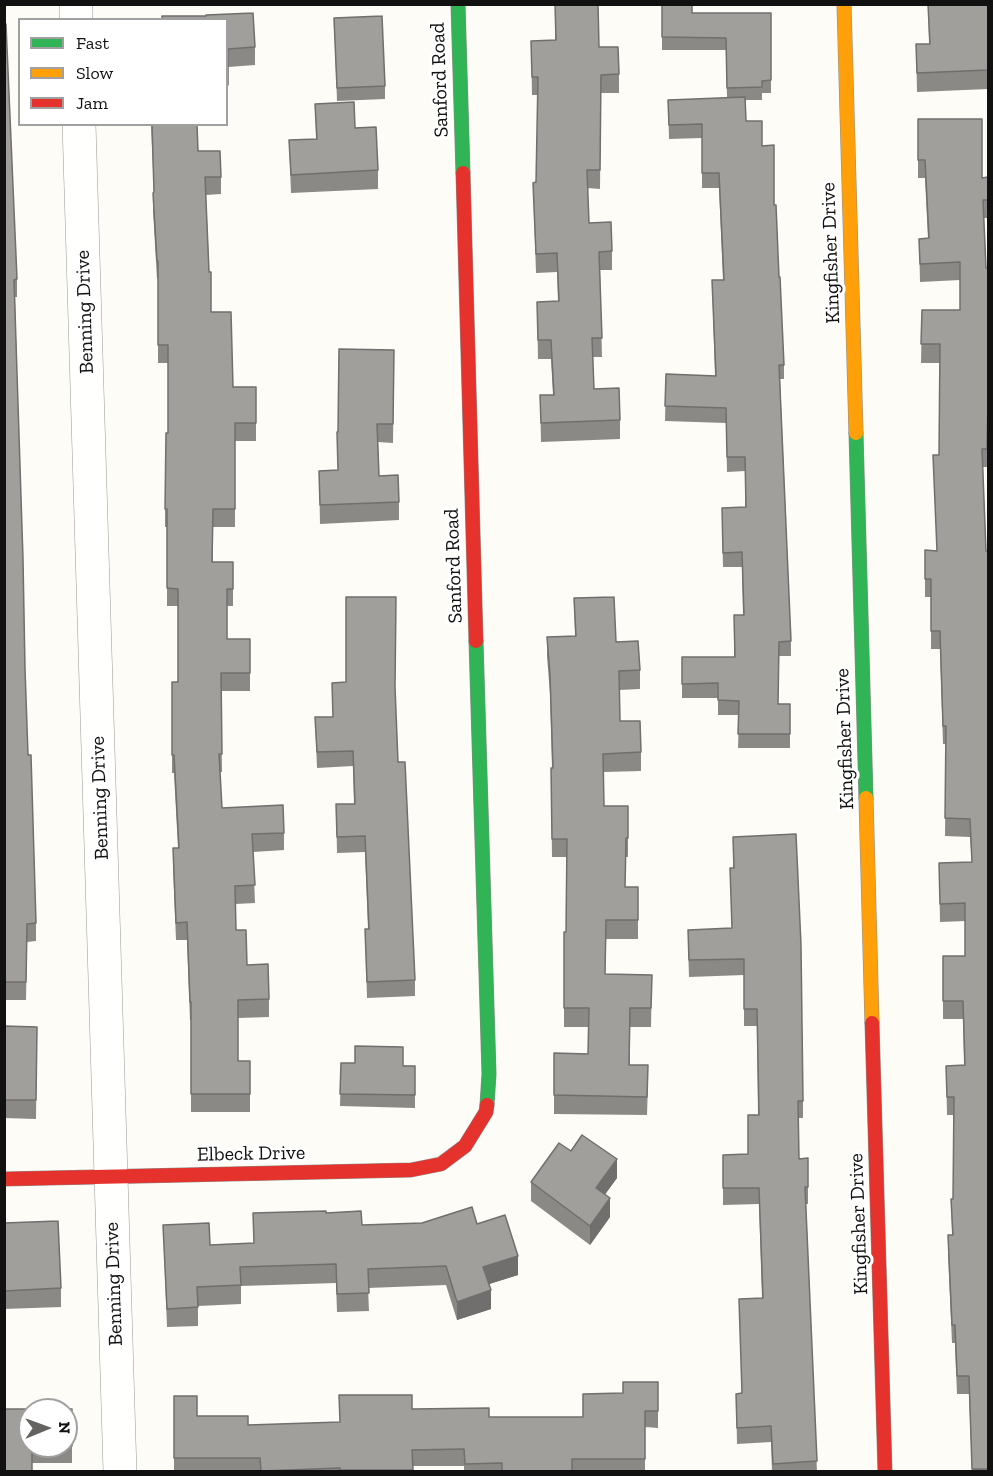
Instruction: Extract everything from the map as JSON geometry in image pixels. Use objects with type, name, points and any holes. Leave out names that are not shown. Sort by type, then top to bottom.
[{"type":"street","name":"Sanford Road","points":[[458,4],[489,1074],[486,1112],[479,1124]]},
{"type":"street","name":"Kingfisher Drive","points":[[844,4],[885,1472]]},
{"type":"street","name":"Benning Drive","points":[[79,126],[120,1472]]},
{"type":"street","name":"Elbeck Drive","points":[[4,1179],[411,1170],[441,1164],[465,1146],[479,1124]]},
{"type":"building","points":[[555,4],[598,4],[599,47],[618,47],[619,74],[601,75],[600,170],[587,170],[589,223],[611,222],[612,251],[599,252],[602,338],[592,338],[594,389],[619,388],[620,420],[541,423],[540,395],[554,395],[551,340],[538,340],[537,302],[559,301],[557,253],[536,254],[533,183],[536,182],[538,77],[532,77],[531,41],[556,40]]},
{"type":"building","points":[[928,4],[988,4],[988,70],[917,73],[916,44],[930,44]]},
{"type":"building","points":[[662,5],[692,5],[692,13],[771,13],[771,80],[762,81],[762,87],[727,88],[726,38],[662,37]]},
{"type":"building","points":[[253,13],[255,47],[228,49],[228,18],[162,18],[162,16]]},
{"type":"building","points":[[382,16],[385,86],[337,88],[334,18]]},
{"type":"building","points":[[4,24],[6,24],[17,279],[14,280],[25,669],[28,755],[31,755],[36,923],[27,924],[26,982],[4,982]]},
{"type":"building","points":[[745,97],[746,121],[762,121],[762,146],[774,145],[774,205],[776,205],[784,365],[779,365],[791,641],[779,642],[778,704],[790,704],[790,734],[738,734],[739,701],[718,700],[718,683],[682,684],[682,657],[735,657],[734,615],[744,615],[742,552],[723,553],[722,508],[746,507],[745,457],[727,457],[726,408],[665,406],[666,374],[716,376],[712,280],[724,280],[719,173],[702,173],[702,124],[669,125],[668,100]]},
{"type":"building","points":[[354,102],[355,128],[376,127],[378,170],[291,175],[289,140],[317,139],[315,104]]},
{"type":"building","points":[[918,119],[982,119],[982,178],[988,177],[988,200],[983,200],[986,268],[988,268],[987,449],[982,449],[986,551],[988,551],[988,1469],[972,1469],[969,1376],[957,1376],[948,1235],[953,1235],[951,1199],[953,1199],[954,1097],[947,1097],[946,1066],[965,1065],[963,1001],[943,1001],[943,956],[965,956],[965,903],[940,904],[939,863],[972,862],[970,819],[945,818],[946,726],[943,726],[940,631],[931,631],[931,579],[925,579],[925,550],[937,551],[933,455],[939,455],[940,344],[921,344],[922,310],[960,310],[960,262],[920,264],[919,239],[929,238],[925,160],[918,160]]},
{"type":"building","points":[[152,126],[197,126],[198,151],[220,151],[221,177],[205,177],[211,312],[231,312],[233,387],[256,387],[256,423],[235,423],[235,509],[213,509],[212,562],[233,562],[233,589],[227,589],[227,639],[250,639],[250,673],[221,673],[222,754],[219,754],[222,808],[283,805],[284,833],[252,834],[255,885],[235,886],[236,930],[246,930],[247,965],[268,964],[269,999],[238,1000],[238,1061],[250,1061],[250,1094],[191,1094],[191,1002],[187,922],[176,923],[173,848],[179,848],[174,755],[172,755],[172,682],[178,682],[178,589],[167,588],[167,509],[165,509],[168,345],[158,345],[158,261]]},
{"type":"building","points":[[339,349],[394,350],[393,424],[377,424],[379,476],[398,475],[399,502],[320,505],[319,471],[338,470]]},
{"type":"building","points":[[346,597],[396,597],[395,687],[398,762],[405,762],[415,980],[367,982],[365,929],[369,929],[365,836],[337,837],[336,804],[355,804],[353,751],[317,752],[315,717],[333,717],[332,683],[346,682]]},
{"type":"building","points":[[614,597],[616,642],[638,641],[640,670],[619,671],[620,721],[640,721],[641,752],[603,754],[604,806],[628,806],[625,887],[638,887],[638,920],[606,920],[605,974],[652,975],[651,1008],[630,1008],[629,1065],[648,1065],[647,1097],[554,1095],[554,1053],[588,1054],[589,1008],[564,1008],[567,839],[552,839],[551,768],[553,768],[547,637],[576,636],[574,598]]},
{"type":"building","points":[[796,834],[801,945],[803,1101],[798,1101],[799,1159],[808,1158],[808,1187],[805,1187],[817,1461],[773,1464],[771,1426],[737,1428],[736,1394],[742,1393],[739,1299],[763,1298],[759,1188],[723,1188],[723,1155],[748,1154],[748,1115],[759,1115],[757,1009],[744,1009],[744,959],[689,960],[688,930],[732,928],[730,868],[734,868],[733,837]]},
{"type":"building","points":[[4,1026],[37,1027],[36,1100],[4,1100]]},
{"type":"building","points":[[355,1046],[403,1047],[403,1066],[415,1066],[415,1095],[340,1094],[341,1063],[355,1063]]},
{"type":"building","points":[[582,1135],[617,1159],[596,1188],[610,1198],[590,1226],[531,1182],[559,1143],[571,1151]]},
{"type":"building","points":[[472,1207],[477,1224],[505,1215],[518,1256],[483,1267],[491,1290],[457,1302],[446,1266],[368,1269],[369,1293],[337,1294],[336,1264],[240,1267],[241,1285],[197,1287],[198,1307],[167,1309],[163,1225],[209,1223],[210,1245],[254,1243],[253,1213],[361,1211],[362,1225],[422,1223]]},
{"type":"building","points":[[58,1221],[61,1288],[4,1291],[4,1223]]},
{"type":"building","points":[[623,1382],[658,1382],[658,1411],[645,1411],[645,1459],[572,1459],[572,1472],[502,1472],[502,1463],[465,1464],[464,1449],[412,1450],[413,1470],[340,1470],[340,1468],[261,1471],[260,1458],[174,1458],[174,1396],[197,1396],[197,1416],[248,1416],[248,1425],[340,1422],[339,1395],[412,1395],[412,1409],[489,1408],[489,1417],[583,1417],[583,1394],[623,1393]]},
{"type":"building","points":[[4,1409],[18,1409],[18,1458],[32,1458],[32,1472],[4,1472]]},
{"type":"traffic: fast","points":[[458,4],[463,173]]},
{"type":"traffic: fast","points":[[856,433],[866,798]]},
{"type":"traffic: fast","points":[[476,641],[489,1074],[487,1105]]},
{"type":"traffic: slow","points":[[844,4],[856,433]]},
{"type":"traffic: slow","points":[[866,798],[872,1023]]},
{"type":"traffic: jam","points":[[463,173],[476,641]]},
{"type":"traffic: jam","points":[[872,1023],[885,1472]]},
{"type":"traffic: jam","points":[[4,1179],[411,1170],[441,1164],[465,1146],[486,1112],[487,1105]]}]
